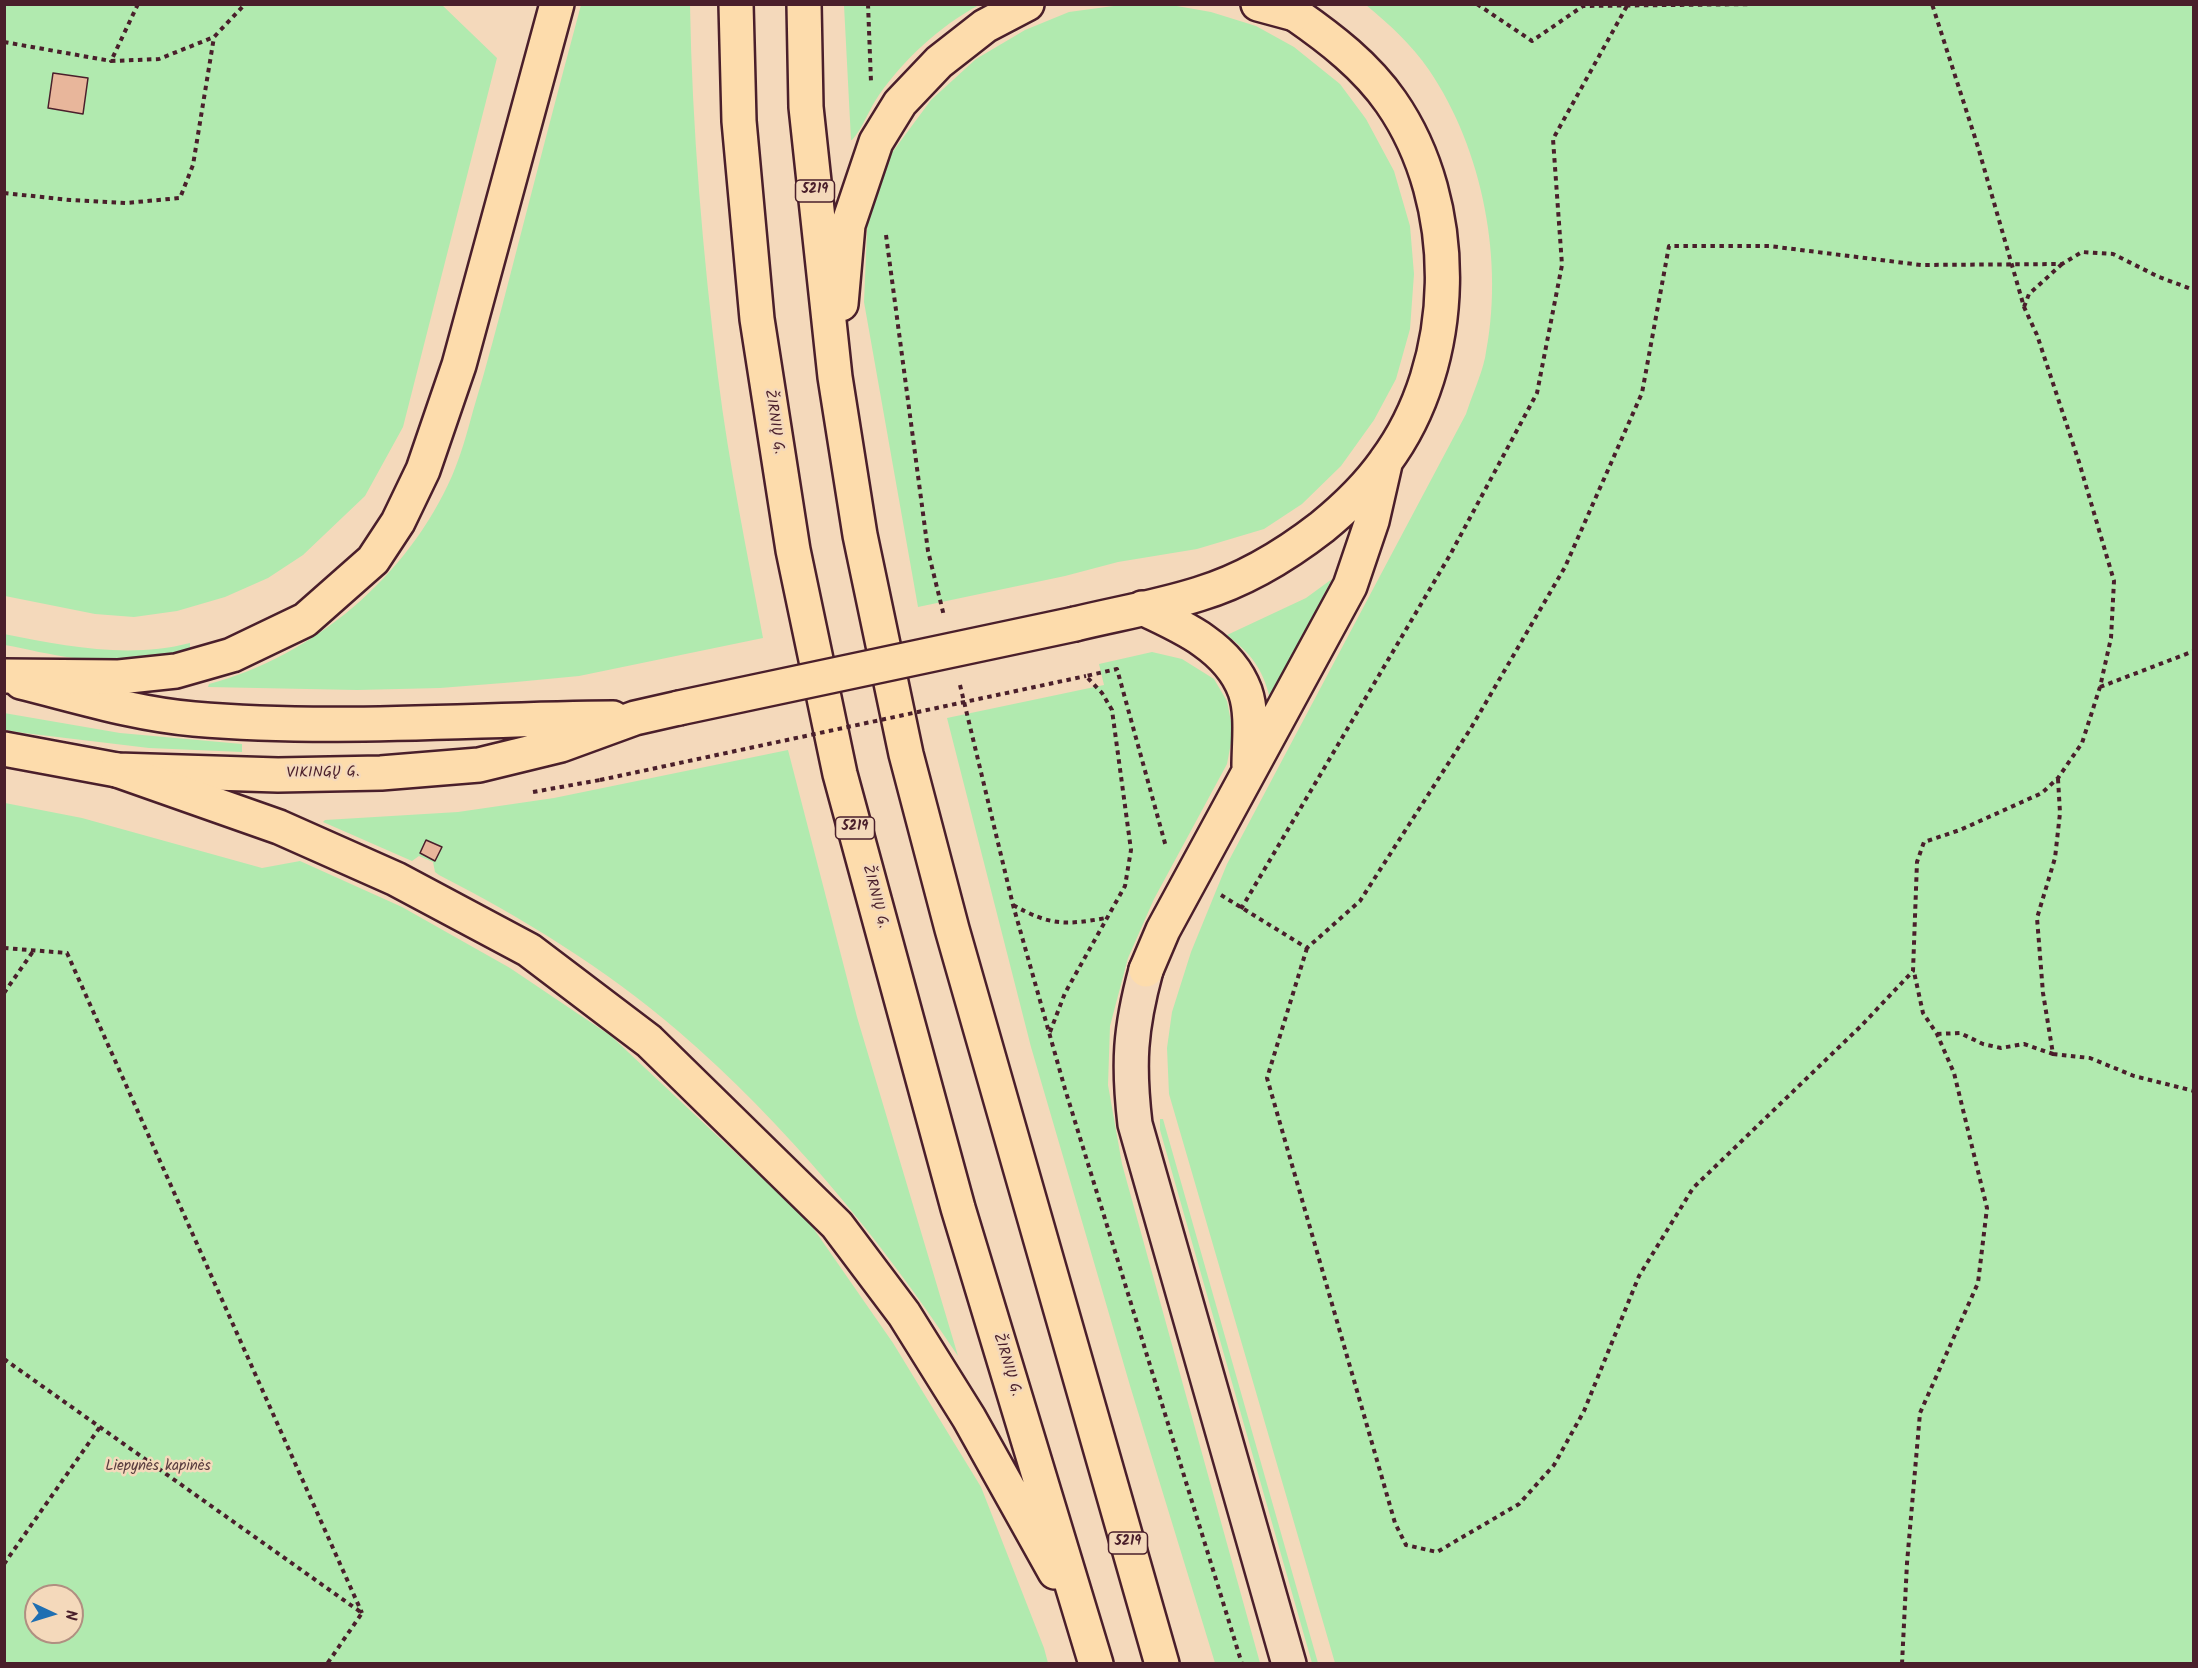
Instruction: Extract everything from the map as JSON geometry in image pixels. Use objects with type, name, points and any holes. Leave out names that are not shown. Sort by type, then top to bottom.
[{"type":"main road","points":[[4,677],[119,677],[176,670],[232,655],[305,620],[373,560],[398,522],[423,470],[459,365],[556,4]]},
{"type":"main road","name":"ŽIRNIŲ G.","points":[[736,4],[739,121],[757,319],[793,550],[838,763],[958,1208],[1095,1664]]},
{"type":"main road","name":"5219","points":[[804,4],[806,107],[835,377],[860,536],[906,754],[952,929],[1162,1664]]},
{"type":"main road","points":[[835,377],[848,225],[876,142],[900,103],[939,62],[985,26],[1027,4]]},
{"type":"main road","points":[[1146,970],[1163,930],[1350,586],[1372,521],[1385,462],[1404,432],[1430,366],[1438,332],[1443,291],[1443,254],[1430,182],[1408,131],[1391,102],[1346,52],[1290,9],[1258,4]]},
{"type":"main road","name":"VIKINGŲ G.","points":[[4,749],[117,770],[278,775],[381,773],[479,765],[561,745],[635,718],[1075,624],[1200,594],[1246,574],[1283,554],[1322,527],[1353,499],[1385,462]]},
{"type":"main road","points":[[1142,608],[1199,637],[1235,671],[1245,692],[1250,715],[1250,770]]},
{"type":"main road","name":"VIKINGŲ G.","points":[[4,677],[122,708],[192,719],[336,725],[532,718],[635,718]]},
{"type":"main road","points":[[117,770],[279,827],[396,879],[529,950],[649,1041],[837,1225],[890,1296],[969,1418],[1086,1629]]},
{"type":"street","points":[[1146,970],[1136,1008],[1131,1046],[1130,1080],[1136,1124],[1289,1664]]},
{"type":"path","points":[[111,61],[138,4]]},
{"type":"path","points":[[4,42],[111,61],[159,59],[214,37],[244,4]]},
{"type":"path","points":[[868,4],[871,83]]},
{"type":"path","points":[[1477,4],[1532,41],[1583,6],[1759,4]]},
{"type":"path","points":[[1902,1664],[1907,1563],[1920,1413],[1978,1283],[1987,1208],[1954,1072],[1937,1034],[1923,1013],[1913,971],[1917,862],[1924,842],[1960,830],[2042,793],[2058,778],[2082,743],[2100,687],[2111,638],[2114,581],[2072,441],[2037,335],[2024,307],[1978,147],[1932,4]]},
{"type":"path","points":[[1241,909],[1450,555],[1537,393],[1562,265],[1553,139],[1628,5]]},
{"type":"path","points":[[4,193],[126,203],[180,198],[193,165],[214,37]]},
{"type":"path","points":[[885,231],[928,551],[944,619]]},
{"type":"path","points":[[1913,971],[1861,1026],[1693,1188],[1639,1276],[1584,1411],[1554,1465],[1519,1504],[1437,1552],[1406,1545],[1395,1523],[1268,1078],[1307,948],[1360,901],[1471,728],[1565,567],[1642,393],[1669,246],[1769,246],[1921,265],[2062,264]]},
{"type":"path","points":[[2024,307],[2029,294],[2062,264],[2082,252],[2112,254],[2159,277],[2193,290]]},
{"type":"path","points":[[2100,687],[2193,651]]},
{"type":"path","points":[[600,780],[1117,669],[1170,862],[1241,909],[1307,948]]},
{"type":"path","points":[[958,676],[1012,905],[1065,1089],[1242,1664]]},
{"type":"path","points":[[1050,1032],[1065,993],[1125,886],[1131,850],[1112,710],[1086,676]]},
{"type":"path","points":[[2054,1054],[2043,993],[2037,918],[2055,858],[2060,813],[2058,778]]},
{"type":"path","points":[[1012,905],[1036,918],[1053,922],[1077,923],[1107,917]]},
{"type":"path","points":[[4,948],[67,953],[362,1613]]},
{"type":"path","points":[[4,993],[34,950]]},
{"type":"path","points":[[1937,1034],[1960,1033],[1983,1044],[2001,1048],[2024,1044],[2054,1054],[2090,1058],[2134,1076],[2193,1091]]},
{"type":"path","points":[[4,1359],[362,1613]]},
{"type":"path","points":[[4,1564],[100,1427]]},
{"type":"path","points":[[327,1664],[362,1613]]},
{"type":"green space","points":[[4,5],[442,5],[497,58],[403,427],[365,496],[303,555],[268,578],[225,597],[177,611],[134,617],[95,614],[5,596]]},
{"type":"green space","points":[[581,5],[690,5],[703,238],[718,377],[727,443],[763,638],[579,676],[516,682],[440,688],[357,690],[208,687],[209,684],[248,671],[285,654],[320,632],[353,607],[410,547],[433,512],[452,476],[466,436],[493,342]]},
{"type":"green space","points":[[844,5],[979,5],[950,23],[911,56],[879,95],[852,140],[851,140]]},
{"type":"green space","points":[[1121,5],[1171,5],[1211,12],[1256,26],[1294,47],[1340,84],[1366,119],[1394,171],[1410,226],[1414,274],[1410,329],[1396,379],[1374,420],[1341,466],[1302,504],[1264,529],[1197,549],[1118,562],[1065,576],[918,607],[864,302],[868,208],[891,154],[931,100],[976,59],[1025,30],[1069,12]]},
{"type":"green space","points":[[1366,5],[2193,5],[2193,1663],[1335,1663],[1169,1094],[1167,1048],[1172,1012],[1191,952],[1227,864],[1466,414],[1485,358],[1491,322],[1492,284],[1485,208],[1476,171],[1448,101],[1429,70],[1400,35]]},
{"type":"green space","points":[[1332,579],[1270,698],[1259,669],[1243,648],[1227,635],[1306,598]]},
{"type":"green space","points":[[4,634],[97,649],[143,650],[190,643],[190,650],[132,659],[87,659],[5,645]]},
{"type":"green space","points":[[1152,652],[1182,659],[1214,679],[1227,701],[1233,732],[1227,764],[1154,899],[1128,958],[1110,1026],[1108,1085],[1122,1164],[1260,1663],[1215,1663],[1131,1389],[1031,1047],[947,718],[1104,685],[1099,664]]},
{"type":"green space","points":[[4,713],[120,733],[242,744],[242,752],[149,748],[5,730]]},
{"type":"green space","points":[[788,750],[857,1017],[958,1356],[896,1268],[793,1143],[718,1067],[651,1008],[593,966],[533,927],[439,875],[435,872],[433,862],[419,856],[412,861],[323,822],[325,820],[458,812],[554,798]]},
{"type":"green space","name":"Liepynės kapinės","points":[[5,803],[82,818],[262,868],[300,861],[402,907],[510,968],[611,1036],[809,1222],[893,1343],[981,1487],[1048,1663],[5,1663]]},
{"type":"green space","points":[[1160,1119],[1163,1119],[1318,1663],[1312,1663],[1160,1130]]},
{"type":"building","points":[[53,73],[88,78],[83,114],[48,108]]},
{"type":"building","points":[[426,840],[442,847],[435,861],[420,853]]}]
